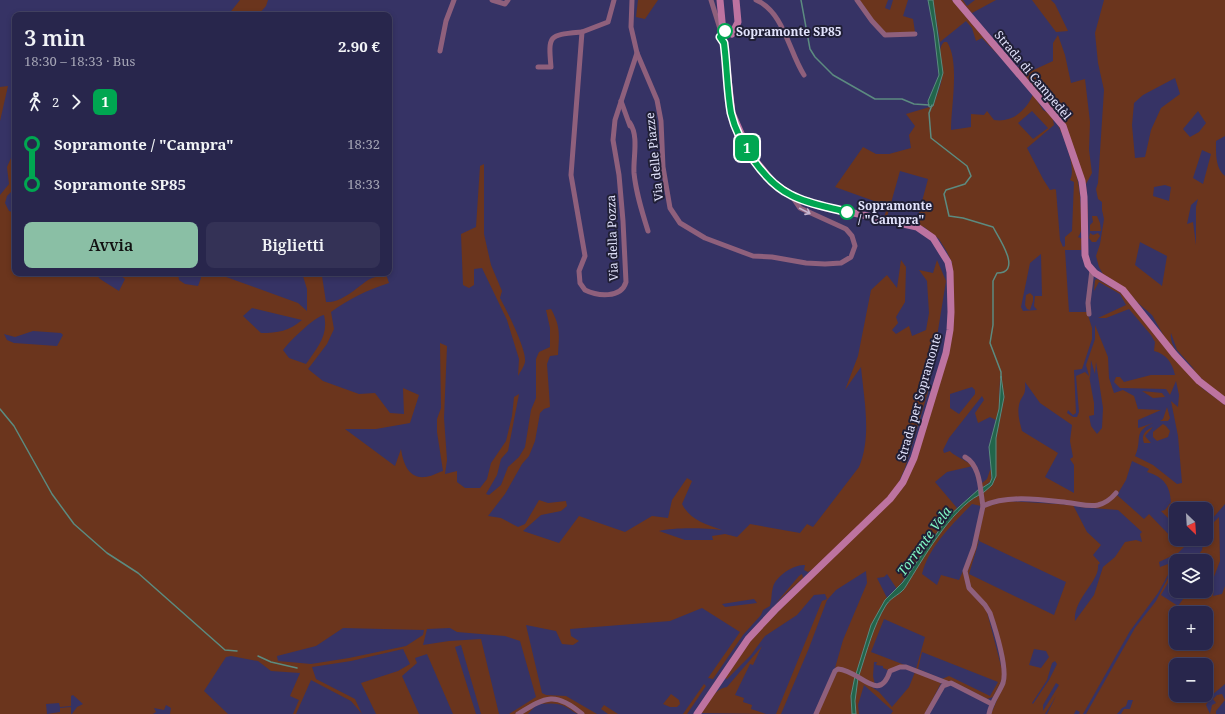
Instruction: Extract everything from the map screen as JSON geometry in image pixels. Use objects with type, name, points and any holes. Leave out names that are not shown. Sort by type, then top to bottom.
[{"type":"main road","points":[[720,0],[721,39],[724,43],[732,40],[732,34],[738,22],[736,0]]},
{"type":"main road","name":"Strada di Campedèl","points":[[956,0],[1064,126],[1082,181],[1084,197],[1085,255],[1092,270]]},
{"type":"main road","points":[[722,33],[728,31],[732,34]]},
{"type":"main road","name":"Strada per Sopramonte","points":[[697,714],[748,638],[890,500],[903,482],[914,458],[947,347],[950,330],[950,272],[944,252],[933,238],[925,231],[906,224],[818,205],[791,195],[764,173],[750,154],[737,128],[732,113],[724,43]]},
{"type":"main road","points":[[1092,270],[1123,290],[1174,354],[1199,381],[1225,401]]},
{"type":"street","points":[[440,51],[446,22],[454,0]]},
{"type":"street","points":[[492,0],[505,4],[508,0]]},
{"type":"street","points":[[538,67],[551,67],[549,44],[552,38],[564,34],[582,32],[608,22],[614,0]]},
{"type":"street","name":"Via delle Piazze","points":[[632,0],[630,27],[637,53],[657,100],[661,121],[663,167],[670,208],[680,224],[705,238],[752,256],[772,257],[806,263],[841,263],[851,257],[855,246],[852,236],[846,229],[800,208],[791,195]]},
{"type":"street","points":[[711,0],[722,33]]},
{"type":"street","points":[[756,0],[762,3],[781,25],[793,56],[804,75]]},
{"type":"street","points":[[857,0],[872,21],[885,35],[915,34]]},
{"type":"street","name":"Via della Pozza","points":[[582,32],[571,175],[585,256],[579,271],[580,284],[585,290],[598,295],[607,295],[617,292],[623,288],[626,282],[619,175],[612,140],[615,120],[637,53]]},
{"type":"street","points":[[621,101],[634,129],[634,172],[637,193],[648,231]]},
{"type":"street","points":[[630,123],[631,161]]},
{"type":"street","points":[[818,205],[818,215],[825,220]]},
{"type":"street","points":[[1089,314],[1088,303],[1092,270]]},
{"type":"street","points":[[965,457],[971,461],[976,468],[983,506],[974,547],[965,571],[968,588],[985,604],[990,613],[1003,664],[1003,682],[992,704],[989,714]]},
{"type":"street","points":[[983,506],[997,501],[1012,499],[1043,500],[1094,506],[1105,503],[1116,493]]},
{"type":"street","points":[[816,714],[835,671],[841,668],[876,687],[880,686],[888,678],[890,671],[900,667],[906,667],[947,683],[951,683],[992,704]]},
{"type":"street","points":[[927,714],[943,686],[947,683]]},
{"type":"street","points":[[518,714],[541,700],[566,701],[582,714]]},
{"type":"shaded area","points":[[240,0],[268,0],[266,6],[261,12],[230,12]]},
{"type":"shaded area","points":[[638,0],[658,0],[645,19],[636,17]]},
{"type":"shaded area","points":[[859,0],[888,0],[885,8],[890,10],[893,0],[908,0],[903,16],[913,19],[915,32],[886,33],[869,15]]},
{"type":"shaded area","points":[[928,0],[933,0],[943,73],[933,106],[929,107],[928,101],[939,75],[934,32]]},
{"type":"shaded area","points":[[933,0],[952,0],[1000,57],[982,38],[976,41],[972,28],[966,21],[940,42]]},
{"type":"shaded area","points":[[959,0],[963,0],[967,6],[975,0],[996,0],[972,13]]},
{"type":"shaded area","points":[[1032,0],[1051,0],[1055,4],[1068,31],[1056,32]]},
{"type":"shaded area","points":[[1104,0],[1225,0],[1225,136],[1216,141],[1216,155],[1219,169],[1225,176],[1225,398],[1209,386],[1187,364],[1195,370],[1177,350],[1171,333],[1172,343],[1181,358],[1165,338],[1152,315],[1138,303],[1125,288],[1103,274],[1099,267],[1096,256],[1100,244],[1104,219],[1102,202],[1098,199],[1096,189],[1098,183],[1104,90],[1098,63],[1095,33]],"holes":[[[1175,78],[1180,94],[1161,108],[1151,130],[1145,157],[1135,158],[1132,125],[1134,103],[1143,95]],[[1198,111],[1206,123],[1199,132],[1190,137],[1183,129]],[[1202,150],[1211,154],[1203,184],[1193,178]],[[1165,185],[1171,187],[1169,201],[1153,196],[1154,187]],[[1198,199],[1196,207],[1196,245],[1193,222],[1187,224],[1191,205]],[[1140,242],[1167,256],[1162,286],[1135,265]]]},
{"type":"shaded area","points":[[1058,35],[1065,55],[1071,83],[1085,79],[1090,122],[1089,150],[1092,173],[1086,184],[1088,215],[1087,243],[1087,208],[1067,128],[1063,120],[1016,66],[1027,73],[1053,61],[1053,43]]},
{"type":"shaded area","points":[[944,42],[947,42],[953,61],[954,84],[951,130],[971,127],[971,114],[984,115],[987,111],[994,120],[1013,117],[1023,110],[1033,94],[1043,110],[1052,115],[1054,125],[1027,148],[1050,190],[1056,190],[1060,240],[1063,247],[1065,246],[1065,237],[1072,231],[1074,182],[1070,180],[1072,175],[1072,167],[1062,134],[1056,122],[1060,127],[1072,160],[1080,192],[1081,232],[1078,237],[1082,239],[1081,250],[1065,250],[1069,312],[1087,312],[1092,328],[1092,339],[1082,369],[1074,370],[1076,413],[1073,415],[1068,410],[1067,413],[1073,417],[1077,417],[1079,412],[1076,376],[1085,372],[1089,376],[1094,403],[1094,415],[1089,416],[1091,426],[1097,434],[1102,428],[1103,408],[1096,362],[1095,374],[1091,360],[1090,379],[1086,365],[1095,339],[1095,325],[1108,357],[1109,378],[1114,393],[1123,390],[1134,396],[1138,409],[1161,410],[1138,420],[1138,428],[1153,423],[1147,426],[1140,433],[1135,456],[1153,465],[1177,484],[1182,483],[1178,436],[1171,401],[1178,407],[1179,395],[1176,381],[1170,395],[1166,389],[1120,388],[1114,382],[1116,377],[1120,377],[1124,382],[1151,375],[1175,375],[1172,366],[1165,356],[1154,351],[1155,342],[1151,335],[1129,309],[1106,318],[1098,318],[1126,305],[1120,294],[1099,282],[1094,291],[1095,280],[1097,279],[1120,292],[1202,388],[1225,405],[1225,504],[1213,518],[1213,502],[1171,502],[1169,491],[1162,479],[1147,472],[1149,469],[1132,461],[1126,480],[1117,495],[1144,519],[1149,514],[1169,535],[1169,546],[1185,546],[1178,553],[1169,554],[1169,557],[1159,562],[1160,567],[1168,564],[1169,573],[1158,593],[1130,631],[1083,714],[1079,714],[1080,712],[1076,710],[1074,714],[1047,714],[1056,696],[1045,714],[991,714],[1004,683],[993,616],[971,588],[967,573],[979,541],[978,538],[985,507],[1006,501],[1073,505],[1087,532],[1101,545],[1093,555],[1100,563],[1098,565],[1098,571],[1078,605],[1075,613],[1075,621],[1094,595],[1103,567],[1115,557],[1125,542],[1136,540],[1142,542],[1140,534],[1142,532],[1118,510],[1079,507],[1099,504],[1005,498],[984,503],[983,493],[992,485],[996,476],[996,438],[1004,397],[1000,378],[999,409],[996,420],[990,417],[978,423],[975,413],[984,400],[982,396],[949,438],[943,450],[944,453],[950,451],[973,466],[947,472],[935,482],[957,508],[942,525],[897,589],[887,574],[884,577],[877,578],[887,598],[867,637],[856,674],[840,667],[835,668],[843,640],[867,583],[866,571],[836,590],[827,600],[809,648],[781,714],[776,714],[822,601],[827,599],[825,594],[814,595],[797,615],[765,636],[751,655],[727,679],[725,678],[754,636],[900,489],[948,357],[952,263],[939,239],[924,227],[884,217],[888,206],[835,187],[863,147],[876,154],[889,154],[911,148],[909,135],[915,126],[906,114],[933,106],[941,81],[942,72],[940,49]],"holes":[[[1032,111],[1048,128],[1033,139],[1018,123]],[[900,171],[928,179],[917,220],[887,217]],[[1041,254],[1042,296],[1035,296],[1034,306],[1037,310],[1023,311],[1021,307],[1030,263]],[[1025,382],[1040,403],[1072,425],[1070,441],[1073,457],[1070,459],[1074,465],[1074,493],[1045,477],[1058,453],[1022,431],[1018,408],[1024,395]],[[972,387],[975,390],[975,394],[959,414],[950,408],[950,394]],[[979,541],[1066,582],[1054,615],[969,574]],[[1034,649],[1046,651],[1049,657],[1041,668],[1029,665]],[[1055,661],[1057,664],[1049,680],[1033,704],[1032,703],[1047,680],[1052,663]],[[1056,683],[1059,685],[1043,711],[1043,705]]]},
{"type":"shaded area","points":[[8,86],[0,121],[0,87]]},
{"type":"shaded area","points":[[12,156],[12,191],[7,196],[5,203],[9,211],[12,212],[12,276],[98,276],[119,291],[125,279],[121,276],[178,276],[179,280],[185,284],[198,286],[201,278],[200,276],[223,276],[298,303],[307,311],[307,289],[303,276],[322,276],[326,302],[332,302],[343,298],[374,277],[387,276],[389,283],[358,295],[331,312],[334,329],[327,344],[308,369],[323,381],[359,394],[375,393],[390,413],[404,414],[403,388],[419,395],[410,423],[376,429],[345,429],[395,466],[401,449],[407,469],[414,475],[425,477],[443,471],[437,432],[437,419],[441,408],[440,343],[447,346],[444,418],[447,460],[445,474],[457,471],[457,482],[465,488],[480,488],[487,479],[491,463],[506,441],[512,416],[514,397],[519,394],[508,451],[501,459],[497,475],[486,494],[489,495],[501,485],[508,467],[519,457],[525,447],[531,410],[536,398],[536,359],[539,352],[550,347],[550,328],[546,310],[551,309],[558,326],[559,336],[558,355],[550,356],[547,364],[550,407],[544,409],[540,413],[535,441],[529,456],[522,464],[505,494],[488,516],[501,518],[518,527],[525,524],[539,500],[548,503],[566,501],[567,506],[561,511],[541,515],[523,531],[559,543],[579,516],[625,532],[652,516],[668,518],[672,500],[687,478],[692,481],[682,504],[685,509],[699,521],[722,530],[690,528],[659,531],[685,540],[713,540],[712,536],[725,534],[737,537],[750,524],[800,533],[807,524],[813,527],[859,467],[863,455],[866,418],[861,367],[845,390],[858,356],[871,290],[887,275],[897,288],[901,260],[906,267],[905,302],[896,317],[898,323],[892,330],[896,334],[909,326],[912,336],[926,330],[929,313],[927,281],[919,270],[933,273],[937,260],[946,281],[928,392],[905,468],[898,484],[887,498],[813,569],[808,572],[804,570],[805,565],[796,566],[778,579],[773,587],[770,606],[763,610],[761,615],[743,635],[713,679],[708,678],[740,632],[702,608],[670,621],[570,629],[571,636],[579,641],[573,645],[562,644],[556,631],[526,625],[542,693],[546,695],[566,696],[597,714],[583,714],[571,703],[562,699],[536,701],[515,714],[509,714],[536,697],[520,641],[505,636],[457,632],[450,628],[427,629],[423,645],[449,641],[481,639],[499,714],[481,714],[461,645],[455,647],[476,714],[453,714],[427,654],[415,658],[417,663],[402,676],[419,714],[376,714],[361,683],[398,671],[410,664],[403,649],[351,661],[312,667],[316,679],[355,699],[362,714],[351,701],[311,680],[296,714],[293,714],[299,700],[290,696],[300,673],[271,671],[258,661],[231,656],[226,657],[204,691],[228,714],[170,714],[171,708],[166,705],[164,710],[154,708],[156,712],[153,714],[72,714],[77,707],[83,704],[73,695],[71,696],[71,706],[60,707],[59,703],[46,704],[47,714],[0,714],[0,195],[9,184],[7,167]],"holes":[[[252,308],[302,320],[283,331],[261,333],[243,316]],[[324,315],[325,329],[321,341],[306,364],[289,358],[283,350],[302,330],[314,320]],[[33,331],[61,333],[63,335],[57,346],[14,343],[7,340],[4,334],[15,337]],[[754,599],[757,603],[725,607],[722,604]],[[343,628],[424,630],[423,635],[406,646],[311,664],[278,661],[277,656],[316,646]]]},
{"type":"shaded area","points":[[484,164],[484,234],[491,265],[502,291],[500,298],[516,330],[525,356],[523,368],[518,376],[519,359],[507,320],[482,268],[474,269],[474,285],[469,288],[463,285],[461,234],[476,227],[480,166]]},
{"type":"shaded area","points":[[1092,216],[1097,216],[1101,231],[1090,231],[1090,225],[1093,222]]},
{"type":"shaded area","points":[[1090,233],[1093,235],[1098,233],[1100,236],[1096,242],[1092,242],[1089,238]]},
{"type":"shaded area","points":[[1030,293],[1033,296],[1033,301],[1030,310],[1027,309],[1025,305],[1026,295]]},
{"type":"shaded area","points":[[1001,376],[1004,397],[996,438],[996,476],[992,485],[983,493],[982,488],[990,483],[992,478],[989,447],[999,409]]},
{"type":"shaded area","points":[[1142,391],[1162,393],[1165,397],[1153,398]]},
{"type":"shaded area","points":[[1167,407],[1170,418],[1168,421],[1160,421],[1163,419]]},
{"type":"shaded area","points":[[1163,424],[1170,431],[1168,437],[1157,441],[1153,437],[1153,432]]},
{"type":"shaded area","points":[[1153,427],[1145,436],[1151,443],[1144,443],[1144,433]]},
{"type":"shaded area","points":[[990,470],[991,481],[982,488],[981,484],[987,479]]},
{"type":"shaded area","points":[[979,489],[979,495],[968,502],[958,512],[928,550],[904,589],[886,605],[874,630],[859,675],[856,674],[871,625],[885,600],[903,582],[949,516]]},
{"type":"shaded area","points":[[979,495],[981,506],[972,504],[942,536],[930,554],[922,574],[937,585],[941,575],[959,580],[963,571],[967,589],[986,608],[1002,670],[1002,680],[993,697],[987,699],[952,681],[945,681],[916,669],[925,637],[884,619],[871,652],[910,667],[888,670],[883,668],[883,666],[876,665],[877,662],[874,662],[873,676],[875,685],[859,675],[881,613],[888,602],[906,586],[948,523],[969,502]],"holes":[[[922,652],[998,682],[990,696],[949,676],[942,679],[918,669]]]},
{"type":"shaded area","points":[[1169,505],[1169,519],[1161,511],[1165,510]]},
{"type":"shaded area","points":[[1219,517],[1220,561],[1213,579],[1213,554],[1199,554],[1203,546],[1213,546],[1213,523]]},
{"type":"shaded area","points":[[802,574],[803,578],[776,603],[799,576]]},
{"type":"shaded area","points":[[1169,576],[1169,581],[1161,595],[1178,606],[1184,598],[1213,598],[1213,596],[1222,594],[1225,586],[1225,684],[1213,694],[1213,658],[1169,658],[1169,702],[1208,702],[1206,705],[1210,714],[1121,714],[1124,709],[1130,709],[1133,700],[1128,700],[1126,706],[1117,714],[1086,714],[1135,628],[1156,601]]},
{"type":"shaded area","points":[[762,646],[753,665],[750,664],[735,695],[744,698],[743,702],[752,705],[751,709],[766,714],[701,713],[715,693],[722,688],[727,687]]},
{"type":"shaded area","points":[[838,670],[855,676],[851,696],[852,714],[817,714]]},
{"type":"shaded area","points":[[915,672],[941,683],[925,714],[891,714],[893,711],[864,685],[858,705],[859,714],[856,714],[855,701],[858,678],[879,692],[892,707],[909,687]]},
{"type":"shaded area","points":[[855,676],[858,678],[855,701],[856,714],[852,714],[851,696]]},
{"type":"shaded area","points":[[704,684],[706,686],[687,714],[683,714]]},
{"type":"shaded area","points":[[671,694],[679,700],[680,704],[677,707],[670,707],[663,704]]},
{"type":"shaded area","points":[[1222,694],[1225,700],[1216,711],[1216,714],[1210,714],[1212,705],[1216,703],[1213,699],[1217,695]]},
{"type":"shaded area","points":[[551,701],[563,702],[580,714],[560,704],[537,704]]},
{"type":"shaded area","points":[[537,704],[528,714],[520,714]]},
{"type":"shaded area","points":[[604,705],[618,714],[608,714],[601,709]]},
{"type":"shaded area","points":[[71,707],[71,714],[47,714],[60,712],[60,708]]},
{"type":"waterway","points":[[801,0],[810,49],[815,57],[833,75],[875,99],[902,99],[914,104],[929,105]]},
{"type":"waterway","name":"Torrente Vela","points":[[932,105],[929,113],[931,138],[967,166],[971,176],[965,184],[946,190],[944,194],[949,216],[963,218],[993,227],[1004,246],[1009,261],[1008,267],[1005,271],[997,273],[993,281],[993,325],[990,343],[1001,372],[1001,378]]},
{"type":"waterway","points":[[0,409],[14,426],[52,494],[74,524],[107,553],[138,573],[225,650],[237,651]]},
{"type":"waterway","points":[[258,656],[271,662],[297,668]]},
{"type":"bus line","name":"1","points":[[725,31],[720,37],[724,43],[732,113],[742,140],[756,164],[773,182],[791,195],[818,205],[847,212]]},
{"type":"place","name":"Sopramonte SP85","points":[[725,31]]},
{"type":"place","name":"Sopramonte / \"Campra\"","points":[[847,212]]}]
